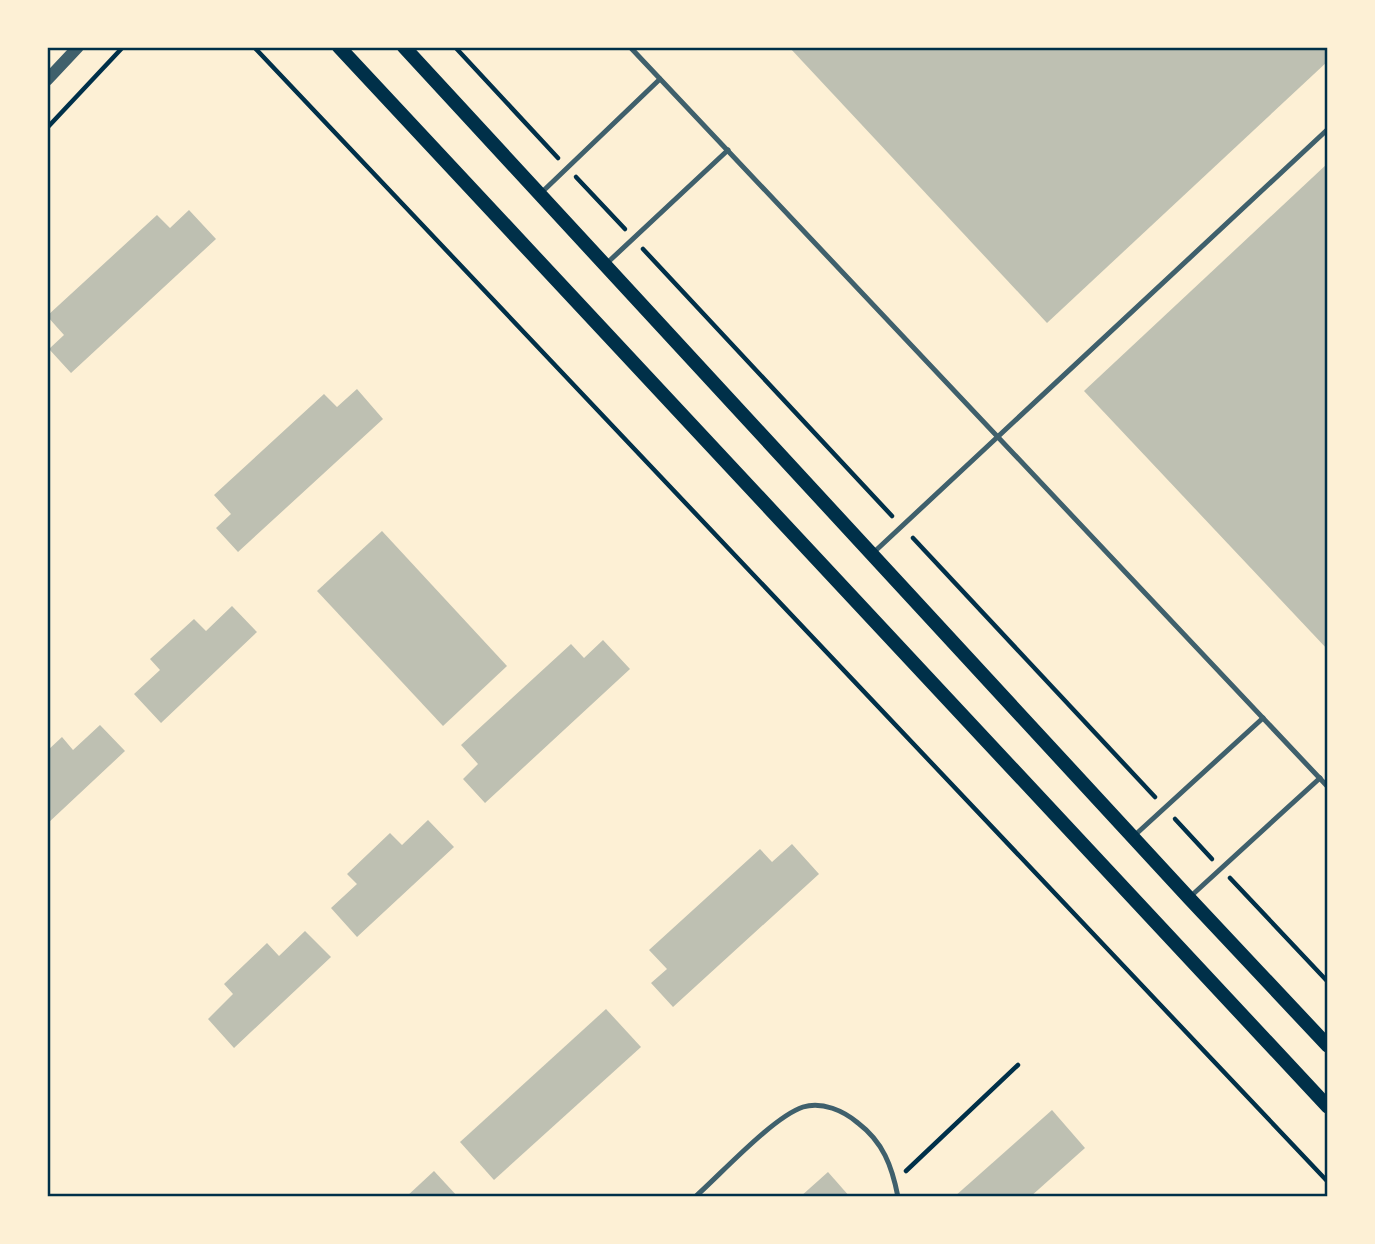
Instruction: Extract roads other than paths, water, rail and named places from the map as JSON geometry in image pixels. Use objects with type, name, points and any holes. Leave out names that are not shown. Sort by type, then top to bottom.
[{"type":"main road","points":[[340,47],[1328,1107]]},
{"type":"main road","points":[[404,47],[1328,1046]]},
{"type":"street","points":[[47,80],[78,47]]},
{"type":"lane","points":[[630,47],[1328,787]]},
{"type":"lane","points":[[540,194],[660,79]]},
{"type":"lane","points":[[872,554],[1328,129]]},
{"type":"lane","points":[[606,264],[728,150]]},
{"type":"lane","points":[[1133,838],[1263,718]]},
{"type":"lane","points":[[1189,898],[1320,778]]},
{"type":"lane","points":[[695,1197],[782,1117],[805,1106],[828,1106],[849,1116],[868,1130],[882,1146],[892,1170],[898,1197]]}]
